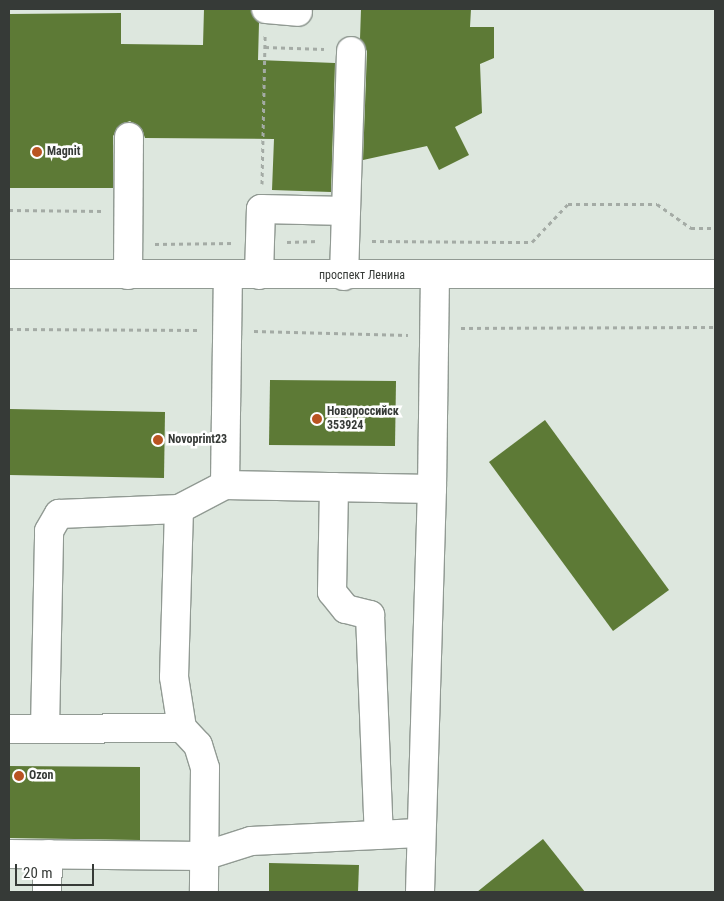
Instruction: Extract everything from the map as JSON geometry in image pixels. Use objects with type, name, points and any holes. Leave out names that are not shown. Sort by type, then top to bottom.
[{"type":"street","points":[[266,10],[298,12]]},
{"type":"street","points":[[344,276],[350,51]]},
{"type":"street","points":[[128,275],[129,137]]},
{"type":"street","points":[[259,276],[261,209],[346,211]]},
{"type":"street","name":"проспект Ленина","points":[[9,274],[435,277],[715,274]]},
{"type":"street","points":[[225,485],[237,331],[228,275]]},
{"type":"street","points":[[420,892],[419,833],[432,489],[435,277]]},
{"type":"street","points":[[45,729],[52,521],[69,511],[179,509],[225,485],[432,489]]},
{"type":"street","points":[[334,487],[332,592],[346,609],[370,615],[378,835]]},
{"type":"street","points":[[179,509],[174,677],[182,728],[198,745],[205,768],[204,892]]},
{"type":"street","points":[[9,729],[182,728]]},
{"type":"street","points":[[9,854],[204,856],[251,841],[419,833]]},
{"type":"street","points":[[47,892],[48,854]]},
{"type":"path","points":[[261,209],[266,10]]},
{"type":"path","points":[[265,47],[350,51]]},
{"type":"path","points":[[345,240],[532,242],[568,204],[657,204],[691,228],[715,228]]},
{"type":"path","points":[[9,210],[110,212]]},
{"type":"path","points":[[9,329],[435,332],[715,327]]},
{"type":"building","points":[[204,9],[251,9],[259,23],[258,60],[335,63],[331,192],[272,190],[274,139],[145,138],[142,129],[130,121],[121,124],[113,136],[113,188],[9,188],[9,14],[121,13],[121,44],[203,45]]},
{"type":"building","points":[[361,9],[471,9],[470,27],[494,27],[494,58],[480,64],[482,113],[455,127],[469,155],[439,170],[427,146],[363,160],[367,51],[360,39]]},
{"type":"building","points":[[270,380],[396,381],[395,446],[269,445]]},
{"type":"building","points":[[9,409],[165,412],[164,478],[9,475]]},
{"type":"building","points":[[545,420],[669,590],[613,631],[489,462]]},
{"type":"building","points":[[9,766],[140,767],[140,840],[9,838]]},
{"type":"building","points":[[543,839],[585,892],[477,892]]},
{"type":"building","points":[[269,863],[359,865],[358,892],[269,892]]},
{"type":"place","name":"Magnit","points":[[37,152]]},
{"type":"place","name":"Новороссийск 353924","points":[[317,419]]},
{"type":"place","name":"Novoprint23","points":[[158,440]]},
{"type":"place","name":"Ozon","points":[[19,776]]}]
